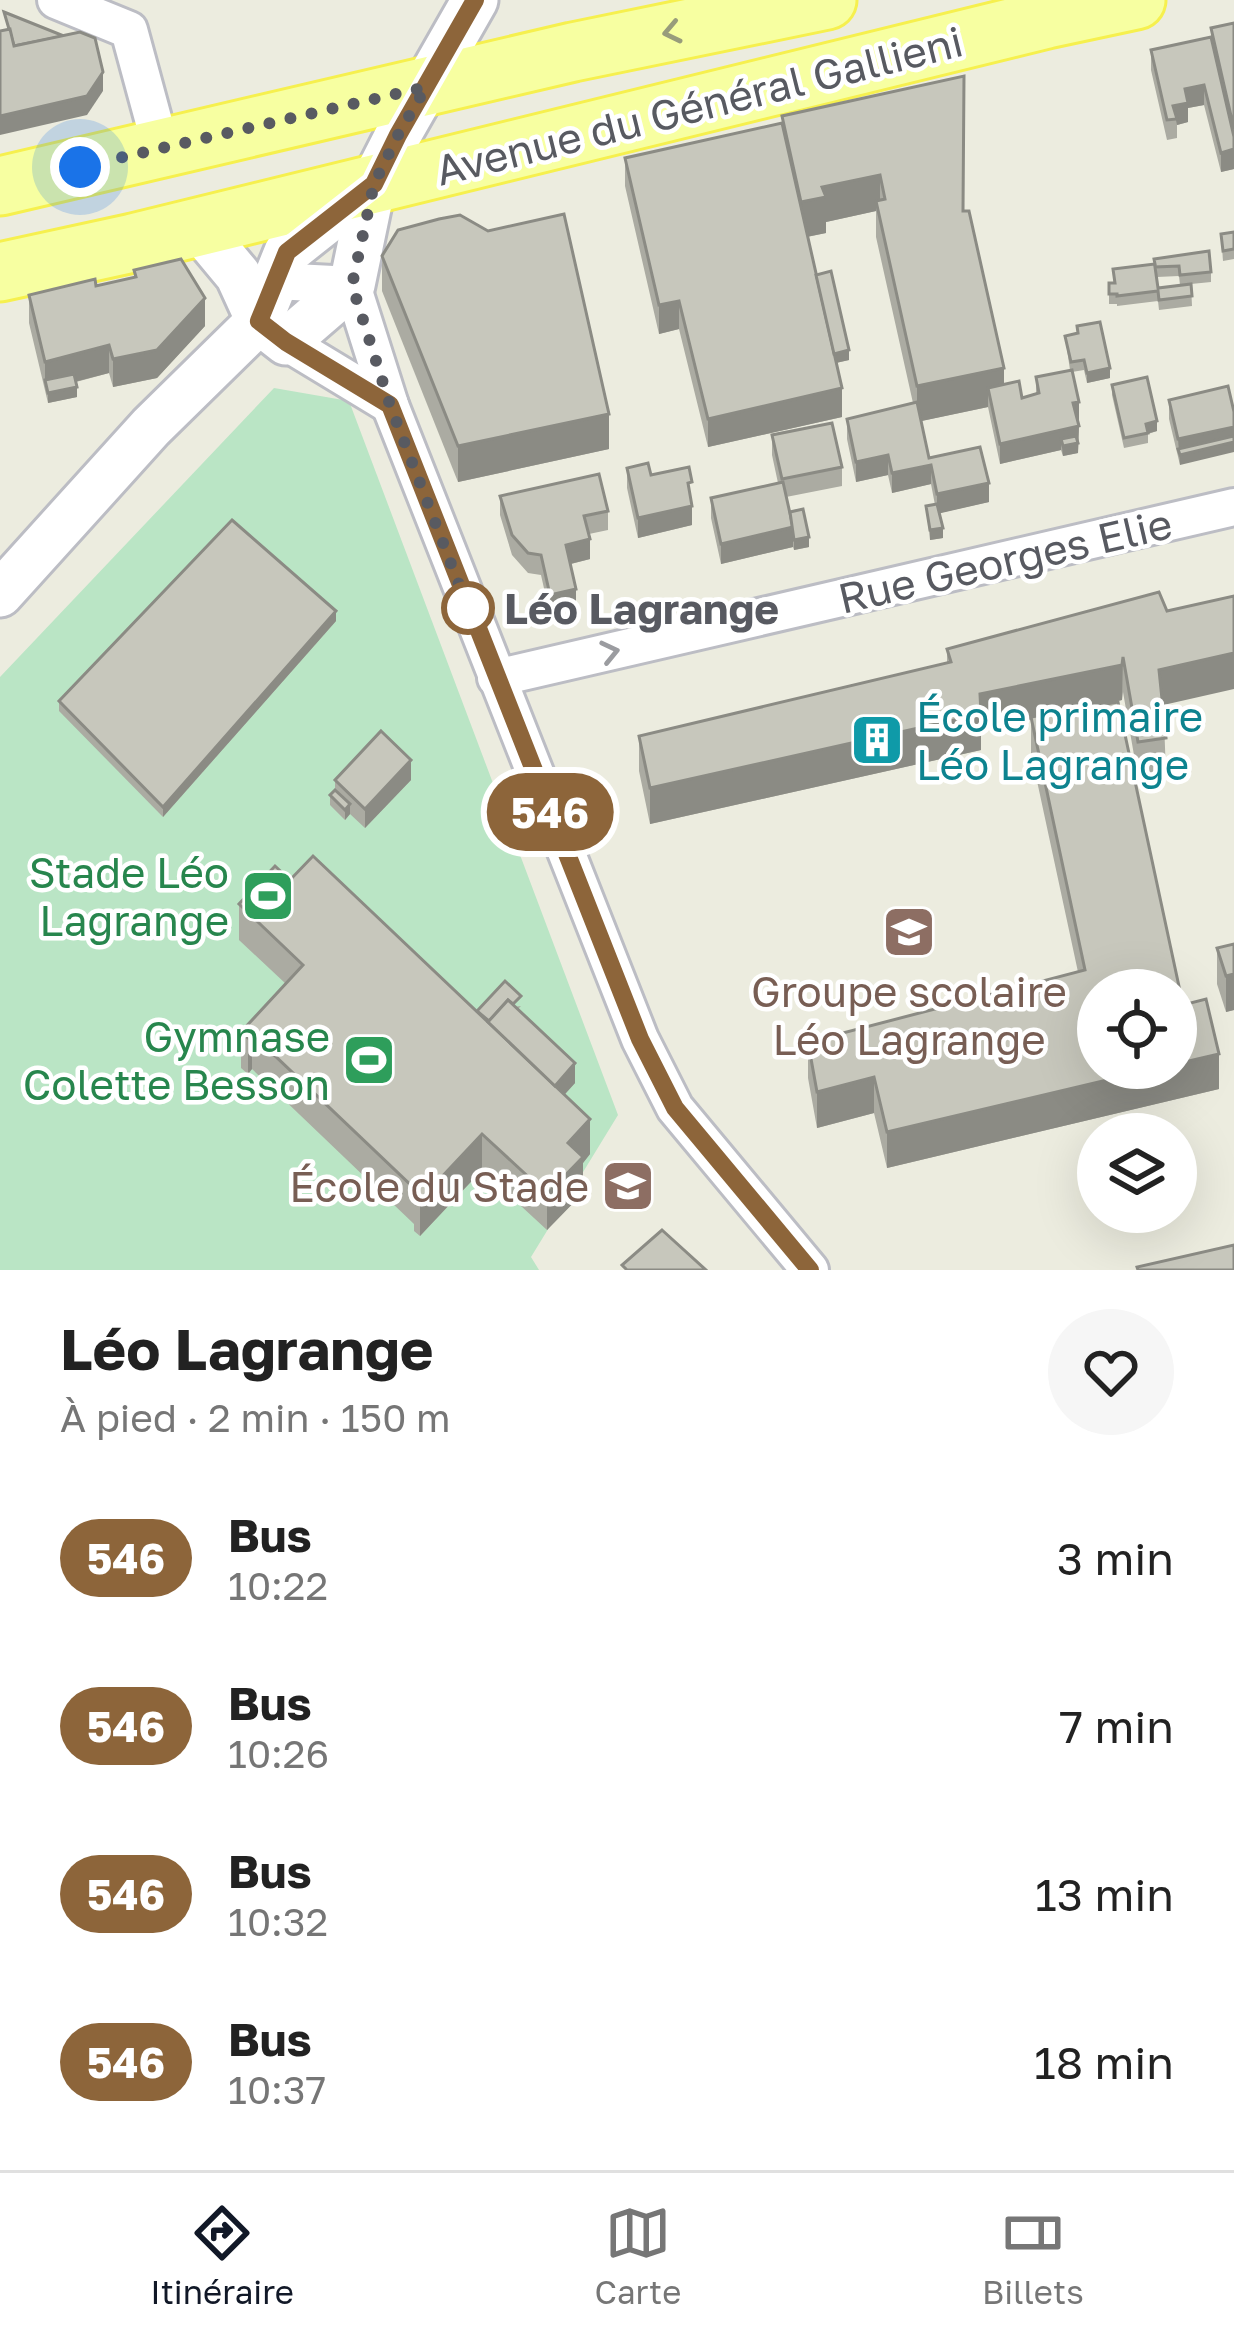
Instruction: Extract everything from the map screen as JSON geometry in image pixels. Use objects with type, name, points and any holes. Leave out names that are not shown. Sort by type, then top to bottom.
[{"type":"main road","name":"Avenue du Général Gallieni","points":[[0,186],[573,52],[827,0]]},
{"type":"main road","name":"Avenue du Général Gallieni","points":[[0,272],[1136,0]]},
{"type":"street","points":[[56,0],[129,30],[161,148]]},
{"type":"street","points":[[475,0],[374,184],[352,285],[390,405],[640,1039],[675,1108],[811,1270]]},
{"type":"street","points":[[273,315],[287,252],[374,184]]},
{"type":"street","points":[[198,226],[273,315],[390,405]]},
{"type":"street","points":[[0,595],[151,428],[273,315],[352,285]]},
{"type":"street","name":"Rue Georges Elie","points":[[496,678],[1234,507]]},
{"type":"green space","name":"Stade Léo Lagrange","points":[[274,388],[349,401],[618,1115],[531,1257],[539,1270],[0,1270],[0,677]]},
{"type":"building","points":[[4,12],[64,36],[14,46]]},
{"type":"building","points":[[1234,23],[1234,129],[1211,28]]},
{"type":"building","points":[[10,29],[14,46],[80,32],[95,38],[103,72],[87,96],[0,116],[0,31]]},
{"type":"building","points":[[1211,37],[1234,137],[1234,149],[1221,153],[1204,85],[1185,89],[1188,103],[1173,106],[1177,119],[1167,120],[1151,50]]},
{"type":"building","points":[[964,76],[963,211],[969,211],[1004,368],[917,386],[876,201],[885,199],[880,175],[822,187],[826,197],[801,202],[782,116]]},
{"type":"building","points":[[782,123],[842,388],[708,419],[679,301],[659,305],[625,158]]},
{"type":"building","points":[[564,214],[609,414],[458,446],[382,256],[398,230],[439,219],[460,215],[488,231]]},
{"type":"building","points":[[1234,232],[1234,249],[1223,251],[1221,234]]},
{"type":"building","points":[[1209,251],[1211,272],[1180,275],[1179,266],[1155,267],[1158,288],[1191,284],[1192,296],[1159,300],[1158,291],[1109,294],[1109,283],[1115,283],[1113,269]]},
{"type":"building","points":[[181,259],[205,298],[157,350],[113,359],[109,345],[45,362],[29,295],[95,279],[96,286],[136,277],[134,270]]},
{"type":"building","points":[[831,271],[849,350],[834,354],[816,275]]},
{"type":"building","points":[[1100,322],[1110,368],[1087,373],[1084,360],[1071,362],[1065,336],[1078,333],[1077,326]]},
{"type":"building","points":[[1072,370],[1079,426],[1000,444],[988,388],[1019,381],[1022,398],[1039,393],[1036,377]]},
{"type":"building","points":[[74,374],[77,387],[48,393],[45,380]]},
{"type":"building","points":[[1147,377],[1157,421],[1146,424],[1148,433],[1124,438],[1112,385]]},
{"type":"building","points":[[1228,386],[1234,427],[1178,439],[1169,400]]},
{"type":"building","points":[[917,402],[929,458],[980,447],[989,483],[937,494],[931,465],[892,473],[888,455],[856,462],[847,419]]},
{"type":"building","points":[[832,423],[842,467],[782,479],[772,435]]},
{"type":"building","points":[[1076,436],[1078,443],[1063,446],[1061,439]]},
{"type":"building","points":[[1234,436],[1234,442],[1180,455],[1178,449]]},
{"type":"building","points":[[648,463],[651,475],[689,467],[692,506],[638,518],[627,468]]},
{"type":"building","points":[[599,474],[608,511],[584,516],[590,539],[566,545],[576,589],[550,595],[541,555],[528,553],[512,535],[500,496]]},
{"type":"building","points":[[783,482],[793,527],[721,544],[711,498]]},
{"type":"building","points":[[937,504],[943,528],[930,530],[926,506]]},
{"type":"building","points":[[803,509],[809,537],[794,540],[790,512]]},
{"type":"building","points":[[232,520],[336,611],[163,807],[59,701]]},
{"type":"building","points":[[1159,592],[1167,611],[1234,596],[1234,653],[1159,670],[1166,738],[1138,742],[1123,657],[1122,665],[980,694],[981,714],[650,788],[639,736],[951,662],[947,649]]},
{"type":"building","points":[[1118,702],[1175,969],[1085,969],[1031,717]]},
{"type":"building","points":[[381,731],[411,760],[365,809],[335,780]]},
{"type":"building","points":[[335,790],[350,804],[345,810],[330,795]]},
{"type":"building","name":"Gymnase Colette Besson","points":[[313,856],[590,1119],[568,1143],[583,1157],[547,1194],[482,1134],[420,1200],[414,1195],[417,1191],[252,1034],[248,1038],[241,1032],[303,965],[239,904],[275,866],[290,880]]},
{"type":"building","points":[[1234,944],[1234,974],[1226,976],[1217,948]]},
{"type":"building","points":[[1077,972],[1077,1087],[887,1132],[874,1077],[817,1092],[808,1042]]},
{"type":"building","points":[[505,981],[521,996],[513,1004],[508,1000],[489,1021],[477,1011]]},
{"type":"building","points":[[1206,999],[1219,1054],[1197,1059],[1197,1001]]},
{"type":"building","points":[[508,1000],[575,1063],[555,1086],[488,1022]]},
{"type":"building","points":[[662,1230],[706,1270],[627,1270],[622,1265]]},
{"type":"building","points":[[1234,1245],[1234,1270],[1137,1267]]},
{"type":"bus line","name":"546","points":[[475,0],[374,184],[287,252],[259,321],[390,405],[640,1039],[675,1108],[810,1270]]},
{"type":"place","name":"Léo Lagrange","points":[[468,608]]},
{"type":"place","name":"École primaire Léo Lagrange","points":[[877,740]]},
{"type":"place","name":"Stade Léo Lagrange","points":[[268,896]]},
{"type":"place","name":"Groupe scolaire Léo Lagrange","points":[[909,932]]},
{"type":"place","name":"Gymnase Colette Besson","points":[[369,1060]]},
{"type":"place","name":"École du Stade","points":[[628,1186]]},
{"type":"route","points":[[80,167],[426,87],[374,184],[352,285],[390,405],[468,608]]}]
